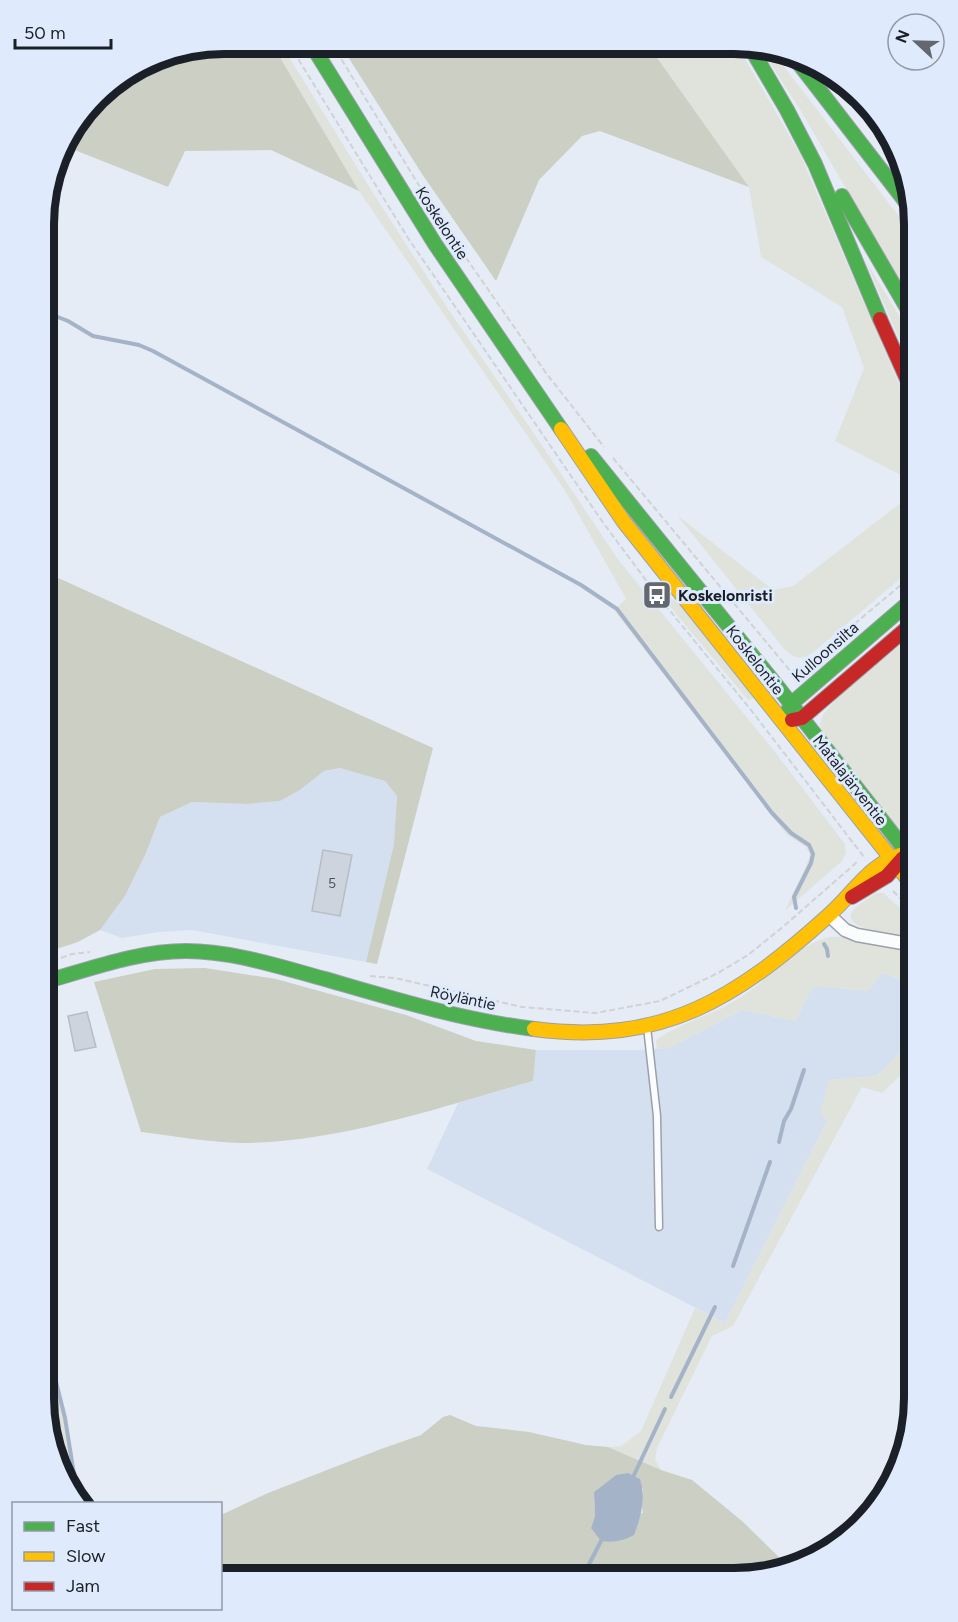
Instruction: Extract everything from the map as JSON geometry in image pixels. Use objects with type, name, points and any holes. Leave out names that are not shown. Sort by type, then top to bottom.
[{"type":"main road","name":"Koskelontie","points":[[317,54],[435,244],[624,522],[783,722]]},
{"type":"main road","points":[[754,55],[800,132],[829,173],[904,305]]},
{"type":"main road","points":[[803,69],[902,197]]},
{"type":"main road","points":[[800,132],[904,373]]},
{"type":"main road","name":"Koskelontie","points":[[553,416],[591,457],[791,704]]},
{"type":"main road","name":"Kulloonsilta","points":[[783,722],[791,704],[904,607]]},
{"type":"main road","points":[[783,722],[802,718],[904,631]]},
{"type":"main road","name":"Matalajärventie","points":[[791,704],[904,849]]},
{"type":"main road","name":"Matalajärventie","points":[[783,722],[904,875]]},
{"type":"main road","name":"Röyläntie","points":[[54,979],[113,963],[167,952],[204,952],[273,965],[440,1011],[524,1027],[587,1033],[629,1030],[669,1022],[717,1001],[760,971],[829,915],[873,868],[904,859]]},
{"type":"street","points":[[829,915],[845,930],[856,935],[904,943]]},
{"type":"lane","points":[[647,1026],[657,1116],[659,1227]]},
{"type":"path","points":[[295,54],[408,238],[604,524],[657,595],[751,710],[864,856],[748,955],[718,973],[660,1001],[596,1013],[522,1007],[394,978],[360,975]]},
{"type":"path","points":[[338,54],[444,226],[546,373],[608,452],[792,673],[803,667],[904,582]]},
{"type":"path","points":[[888,886],[904,902]]},
{"type":"path","points":[[54,960],[72,954],[92,952]]},
{"type":"shaded area","points":[[278,54],[287,54],[448,309],[617,558],[775,752],[845,844],[846,853],[842,861],[786,910],[810,855],[806,847],[787,835],[614,610],[626,599],[566,492],[359,191]]},
{"type":"shaded area","points":[[278,54],[359,191],[271,150],[185,151],[168,187],[72,149],[96,112],[130,83],[169,63],[202,55]]},
{"type":"shaded area","points":[[346,54],[654,54],[749,187],[600,131],[582,136],[539,180],[496,281],[422,174]]},
{"type":"shaded area","points":[[654,54],[742,54],[800,154],[904,396],[904,477],[835,441],[864,368],[842,307],[761,257],[749,187]]},
{"type":"shaded area","points":[[766,57],[779,60],[904,223],[904,289],[801,111]]},
{"type":"shaded area","points":[[864,258],[904,324],[904,350]]},
{"type":"shaded area","points":[[904,500],[904,575],[810,655],[799,658],[785,650],[677,515],[773,590],[793,586]]},
{"type":"shaded area","points":[[54,576],[433,748],[377,964],[366,962],[394,844],[397,796],[385,781],[340,768],[324,771],[300,790],[280,801],[247,804],[192,802],[160,817],[125,896],[100,930],[78,942],[54,950]]},
{"type":"shaded area","points":[[665,594],[685,608],[755,698],[748,700],[662,597]]},
{"type":"shaded area","points":[[904,642],[904,840],[821,734],[820,724],[823,715],[841,693]]},
{"type":"shaded area","points":[[340,768],[385,781],[397,796],[394,844],[366,962],[192,930],[122,938],[100,930],[125,896],[160,817],[192,802],[247,804],[280,801],[300,790],[324,771]]},
{"type":"shaded area","points":[[876,893],[883,893],[904,911],[904,937],[863,928],[855,923],[851,917],[853,910]]},
{"type":"shaded area","points":[[830,937],[842,937],[904,952],[904,981],[882,973],[868,991],[817,986],[810,990],[796,1021],[742,1010],[669,1048],[657,1049],[656,1041],[660,1037],[732,1002],[750,991],[798,952]]},
{"type":"shaded area","points":[[205,968],[276,979],[406,1015],[476,1041],[536,1050],[533,1081],[389,1122],[315,1137],[242,1143],[141,1132],[94,982],[155,969]]},
{"type":"shaded area","points":[[882,973],[904,981],[904,1048],[877,1076],[829,1080],[827,1121],[725,1323],[427,1169],[458,1103],[533,1081],[536,1050],[669,1048],[742,1010],[796,1021],[810,990],[817,986],[868,991]]},
{"type":"shaded area","points":[[904,1048],[904,1072],[882,1093],[862,1087],[733,1326],[712,1336],[657,1448],[655,1460],[661,1470],[608,1447],[621,1446],[641,1431],[695,1308],[725,1323],[827,1121],[820,1113],[829,1080],[877,1076]]},
{"type":"shaded area","points":[[54,1373],[65,1418],[75,1478],[67,1463],[57,1431],[54,1409]]},
{"type":"shaded area","points":[[450,1415],[476,1426],[529,1432],[586,1445],[608,1447],[661,1470],[692,1480],[742,1521],[783,1561],[756,1567],[734,1568],[222,1568],[222,1515],[268,1493],[421,1435],[443,1417]],"holes":[[[616,1475],[643,1489],[641,1503],[643,1513],[591,1528],[595,1516],[594,1492]]]},
{"type":"shaded area","points":[[628,1473],[640,1479],[643,1493],[641,1514],[634,1535],[618,1541],[601,1541],[591,1528],[595,1516],[594,1492],[616,1475]]},
{"type":"building","points":[[323,850],[352,855],[340,916],[312,911]]},
{"type":"building","points":[[87,1012],[96,1047],[75,1051],[68,1016]]},
{"type":"waterway","points":[[54,316],[93,336],[139,345],[153,351],[581,585],[617,609],[772,813],[791,833],[809,845],[813,854],[811,863],[794,897],[796,908]]},
{"type":"waterway","points":[[824,944],[828,956]]},
{"type":"waterway","points":[[779,1142],[784,1121],[791,1109],[804,1070]]},
{"type":"waterway","points":[[733,1266],[770,1162]]},
{"type":"waterway","points":[[671,1397],[715,1307]]},
{"type":"waterway","points":[[54,1373],[65,1418],[75,1478]]},
{"type":"waterway","points":[[634,1475],[665,1409]]},
{"type":"waterway","points":[[587,1568],[601,1541]]},
{"type":"traffic: fast","points":[[317,54],[435,244],[561,429]]},
{"type":"traffic: fast","points":[[755,55],[815,164],[880,319]]},
{"type":"traffic: fast","points":[[803,69],[902,197]]},
{"type":"traffic: fast","points":[[842,196],[904,303]]},
{"type":"traffic: fast","points":[[591,456],[777,686],[904,848]]},
{"type":"traffic: fast","points":[[787,713],[791,704],[904,607]]},
{"type":"traffic: fast","points":[[54,979],[132,957],[168,952],[204,952],[256,960],[454,1014],[534,1029]]},
{"type":"traffic: slow","points":[[561,429],[624,522],[904,874]]},
{"type":"traffic: slow","points":[[534,1029],[580,1032],[622,1030],[660,1022],[695,1010],[729,992],[762,970],[829,915],[872,871],[904,854]]},
{"type":"traffic: jam","points":[[880,319],[904,373]]},
{"type":"traffic: jam","points":[[792,720],[802,718],[904,631]]},
{"type":"traffic: jam","points":[[852,897],[887,876],[903,858]]},
{"type":"place","name":"Koskelonristi","points":[[657,595]]}]
